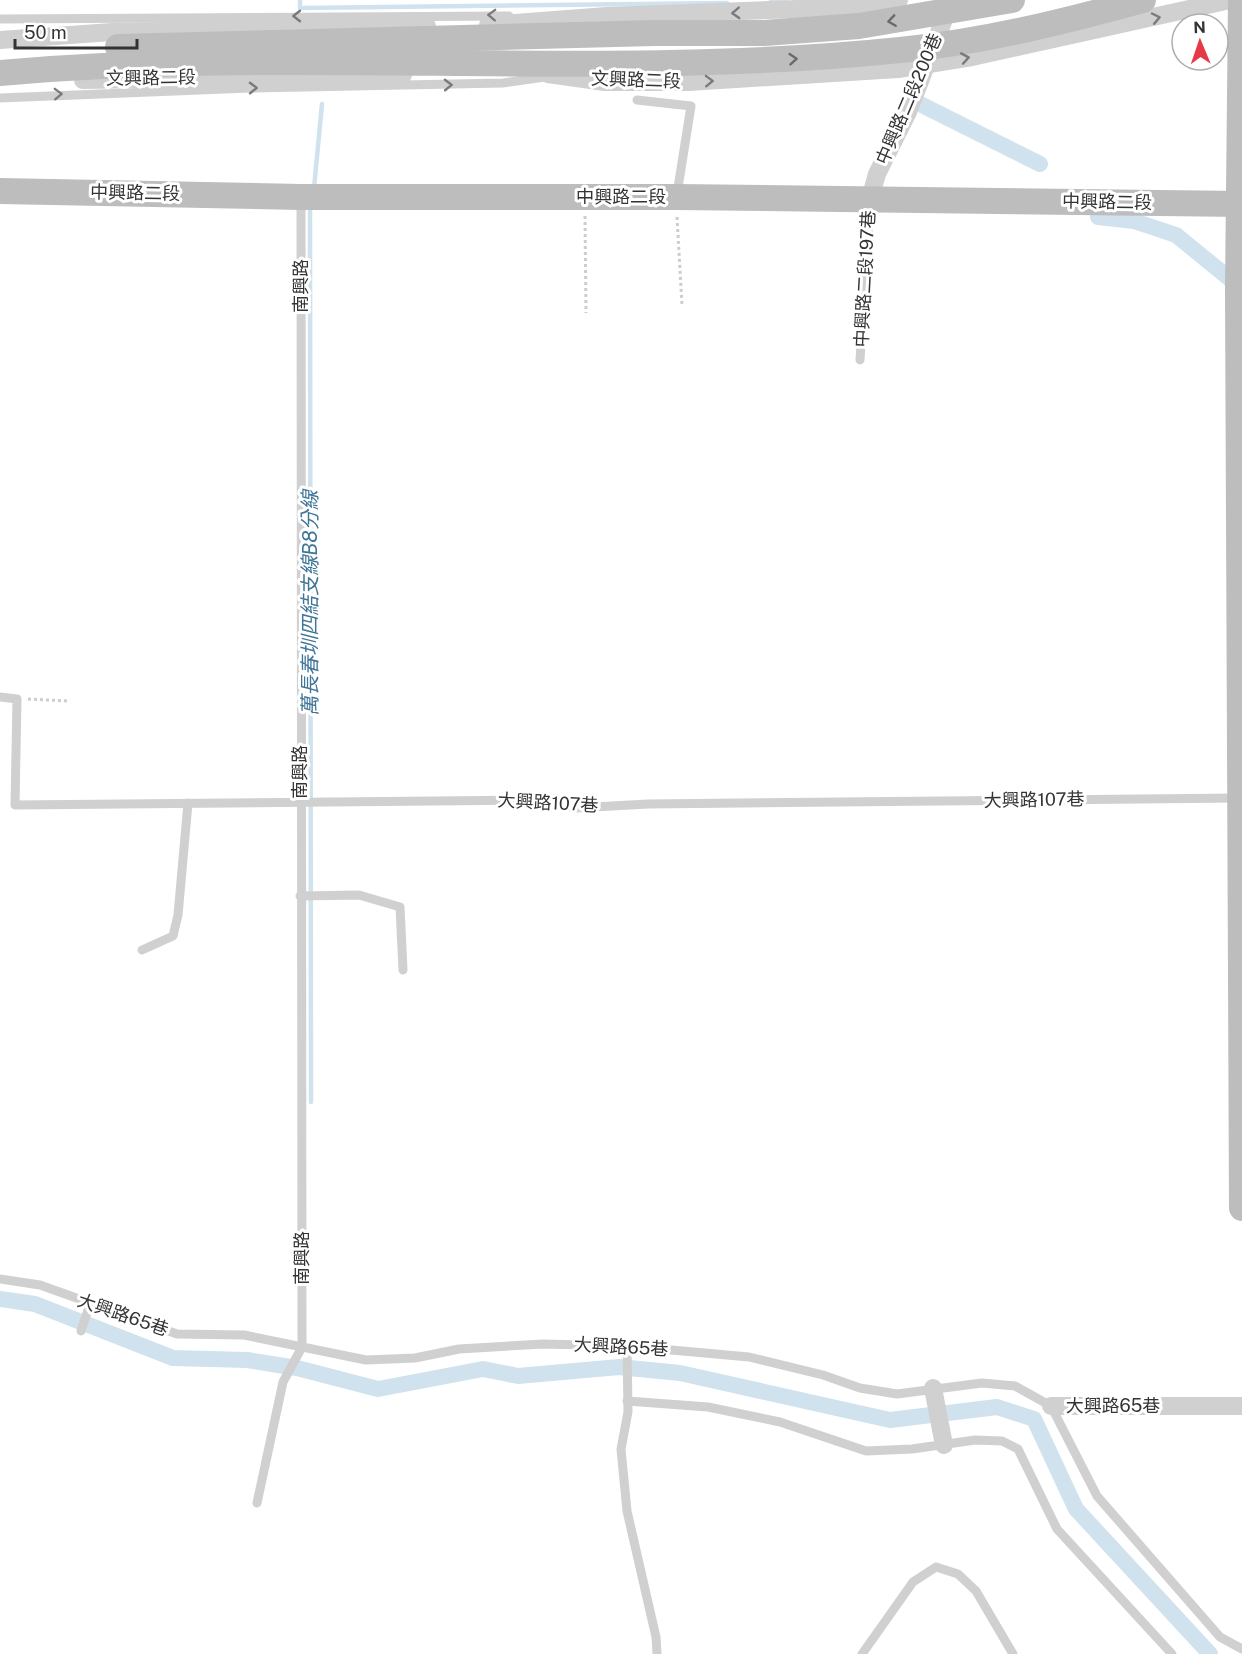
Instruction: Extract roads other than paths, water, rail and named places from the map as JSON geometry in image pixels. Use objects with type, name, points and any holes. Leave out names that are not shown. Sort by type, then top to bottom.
[{"type":"street","points":[[0,40],[112,32],[492,25],[851,7],[899,0]]},
{"type":"street","name":"文興路二段","points":[[0,55],[95,47],[654,33],[764,33],[860,26],[949,7],[1012,0]]},
{"type":"street","name":"文興路二段","points":[[0,73],[93,65],[182,63],[637,64],[929,55],[970,40],[1069,20],[1143,0]]},
{"type":"street","name":"文興路二段","points":[[0,85],[136,77],[562,75],[605,82],[768,79],[929,55],[1230,0]]},
{"type":"street","points":[[1241,0],[1242,1208]]},
{"type":"street","name":"中興路二段200巷","points":[[870,199],[877,174],[908,111],[949,7]]},
{"type":"street","name":"中興路二段","points":[[0,191],[301,197],[676,197],[1240,204]]},
{"type":"street","points":[[933,1388],[944,1445]]},
{"type":"street","name":"大興路65巷","points":[[1052,1406],[1242,1406]]},
{"type":"lane","points":[[0,19],[471,15],[578,19],[654,33]]},
{"type":"lane","points":[[512,37],[578,19]]},
{"type":"lane","points":[[0,98],[238,89],[503,83],[637,64]]},
{"type":"lane","points":[[637,100],[691,106],[676,197]]},
{"type":"lane","name":"南興路","points":[[301,197],[302,1347]]},
{"type":"lane","name":"中興路二段197巷","points":[[860,360],[870,199]]},
{"type":"lane","name":"大興路107巷","points":[[0,697],[18,699],[15,805],[535,800],[576,808],[648,804],[1241,798]]},
{"type":"lane","points":[[142,950],[173,936],[178,915],[188,803]]},
{"type":"lane","points":[[300,896],[359,895],[400,907],[403,970]]},
{"type":"lane","name":"大興路65巷","points":[[0,1279],[40,1285],[177,1334],[244,1335],[366,1360],[415,1358],[459,1349],[543,1344],[749,1357],[823,1375],[860,1388],[897,1394],[982,1383],[1015,1386],[1052,1406]]},
{"type":"lane","points":[[81,1331],[90,1304]]},
{"type":"lane","points":[[257,1503],[283,1382],[302,1347]]},
{"type":"lane","points":[[627,1350],[628,1396],[621,1449],[627,1511],[656,1637],[657,1654]]},
{"type":"lane","points":[[628,1396],[708,1407],[780,1422],[866,1451],[993,1439],[1017,1449],[1057,1528],[1172,1654]]},
{"type":"lane","points":[[1052,1406],[1097,1496],[1220,1637],[1242,1649]]},
{"type":"lane","points":[[862,1654],[913,1582],[936,1567],[958,1574],[976,1591],[1013,1654]]},
{"type":"waterway","points":[[300,0],[300,8],[727,3]]},
{"type":"waterway","points":[[771,1],[786,0]]},
{"type":"waterway","points":[[918,103],[1040,164]]},
{"type":"waterway","name":"萬長春圳四結支線B8分線","points":[[314,188],[322,104]]},
{"type":"waterway","name":"萬長春圳四結支線B8分線","points":[[310,205],[311,1102]]},
{"type":"waterway","points":[[1098,217],[1134,221],[1176,235],[1230,279]]},
{"type":"waterway","points":[[0,1299],[35,1304],[173,1358],[247,1360],[297,1368],[378,1389],[483,1369],[518,1376],[619,1367],[680,1373],[890,1420],[997,1407],[1034,1419],[1076,1509],[1210,1654]]}]
